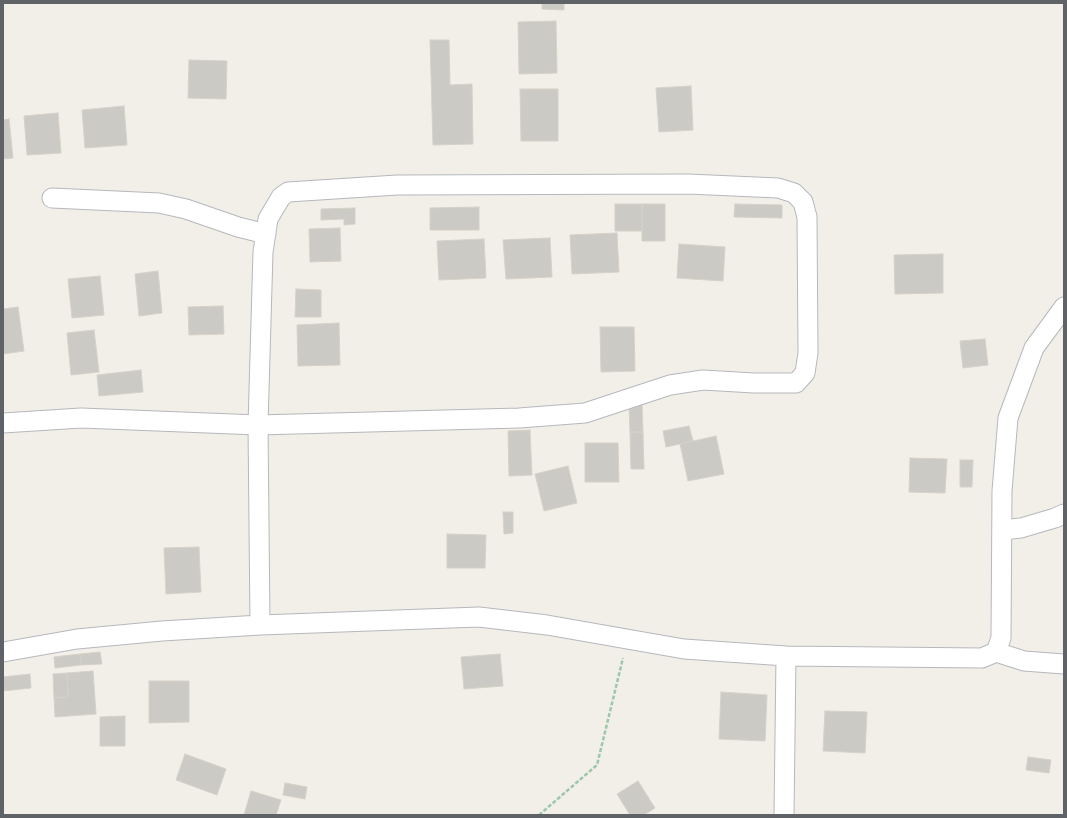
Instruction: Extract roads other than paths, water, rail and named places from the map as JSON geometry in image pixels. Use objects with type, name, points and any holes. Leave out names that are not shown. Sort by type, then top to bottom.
[{"type":"street","points":[[3,423],[81,418],[258,425],[519,418],[585,413],[670,385],[703,380],[796,383],[805,373],[808,353],[806,210],[803,202],[794,193],[778,188],[688,184],[397,185],[288,192],[281,197],[268,219],[262,267],[258,425],[260,625]]},
{"type":"street","points":[[52,198],[112,199],[159,203],[186,209],[238,227],[266,234]]},
{"type":"street","points":[[996,652],[1001,638],[1002,491],[1008,418],[1034,348],[1064,307]]},
{"type":"street","points":[[1002,530],[1022,528],[1064,514]]},
{"type":"street","points":[[3,652],[77,639],[260,625],[479,617],[547,625],[684,649],[786,656],[982,658],[996,652],[1024,661],[1064,664]]},
{"type":"street","points":[[784,815],[786,656]]}]
